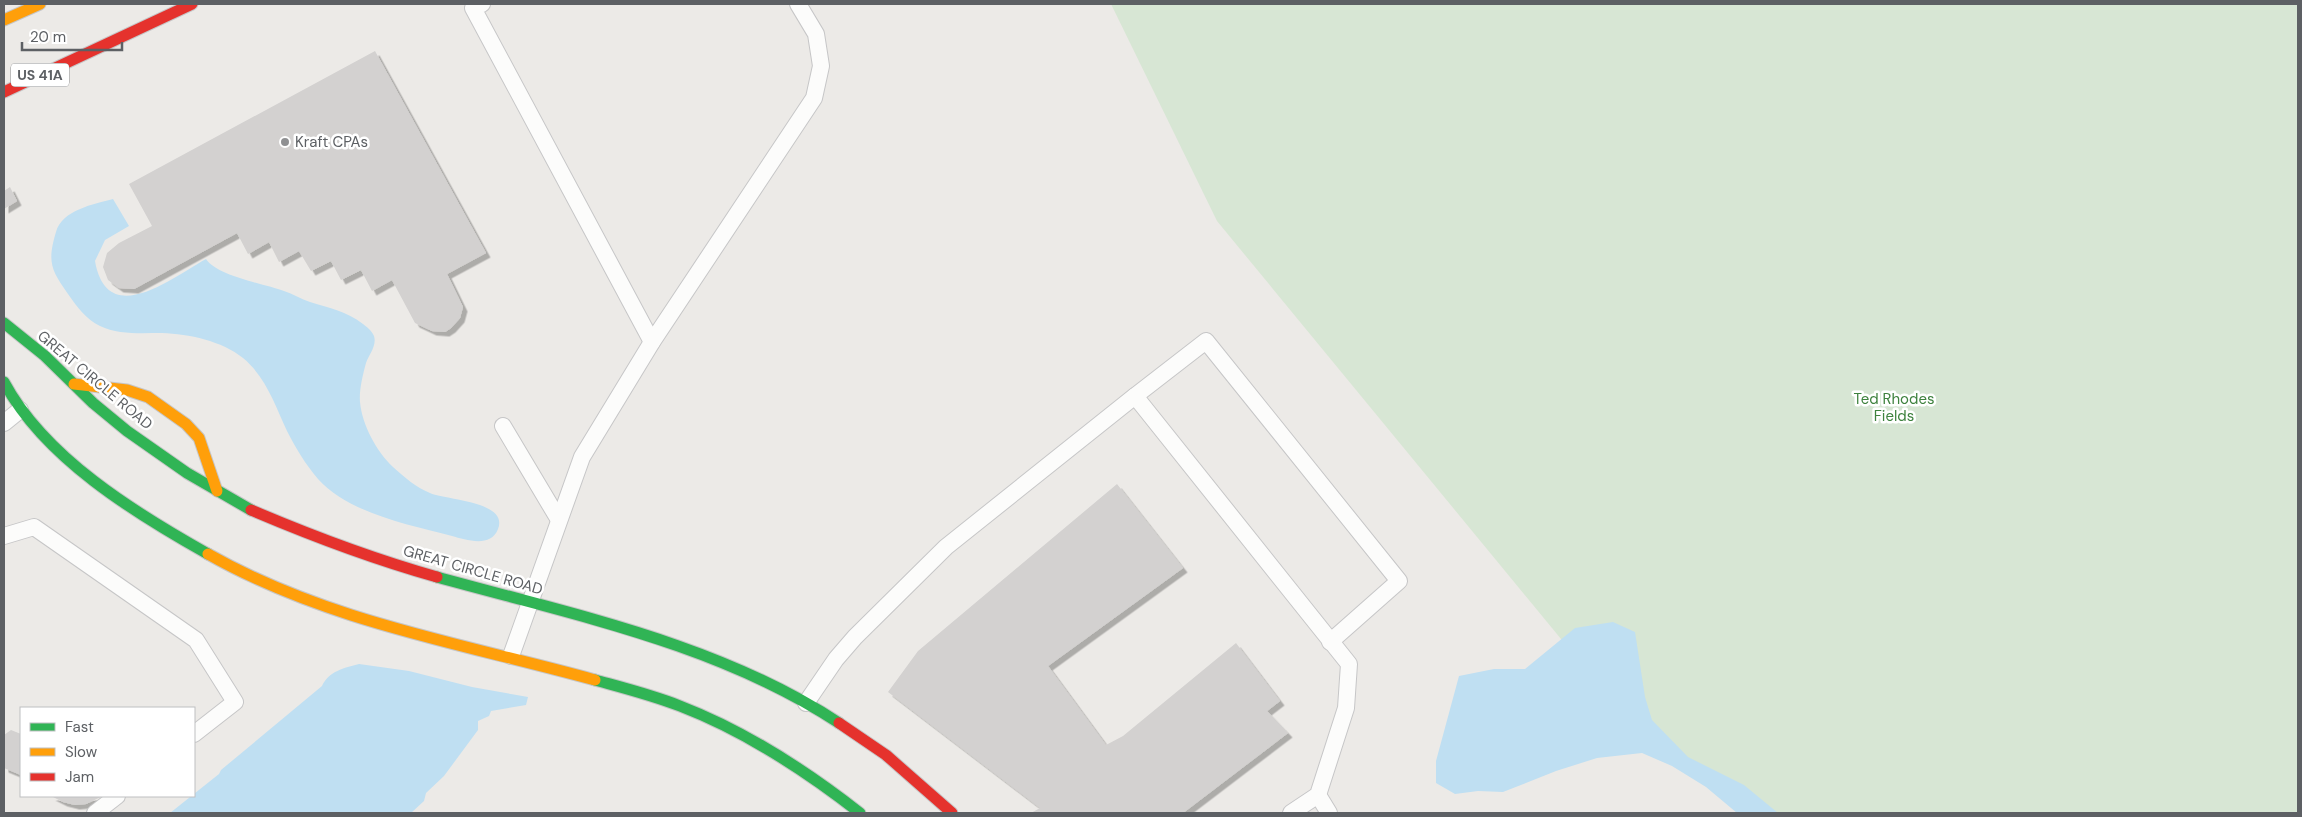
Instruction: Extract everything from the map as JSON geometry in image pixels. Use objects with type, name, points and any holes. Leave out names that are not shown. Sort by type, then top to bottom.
[{"type":"street","points":[[4,20],[40,4]]},
{"type":"street","name":"US 41A","points":[[4,92],[192,4]]},
{"type":"street","name":"GREAT CIRCLE ROAD","points":[[4,323],[48,358],[94,403],[140,439],[192,476],[243,506],[315,538],[420,572],[646,634],[744,671],[806,703],[887,756],[952,813]]},
{"type":"street","points":[[4,382],[20,410],[68,458],[159,526],[265,584],[378,624],[511,656],[635,690],[693,711],[747,738],[799,768],[860,813]]},
{"type":"street","points":[[74,384],[127,390],[148,397],[186,424],[199,438],[217,491]]},
{"type":"lane","points":[[482,4],[473,8],[652,342]]},
{"type":"lane","points":[[511,656],[582,457],[652,342],[814,98],[821,66],[816,34],[798,4]]},
{"type":"lane","points":[[806,703],[854,636],[946,547],[1206,341],[1399,581],[1330,642]]},
{"type":"lane","points":[[1135,396],[1349,664],[1346,708],[1318,795],[1291,813]]},
{"type":"lane","points":[[4,423],[20,410]]},
{"type":"lane","points":[[503,426],[559,520]]},
{"type":"lane","points":[[4,536],[34,527],[196,640],[234,702],[195,733]]},
{"type":"lane","points":[[1318,795],[1329,813]]},
{"type":"lane","points":[[95,813],[115,797]]},
{"type":"green space","name":"Ted Rhodes Fields","points":[[1111,4],[2298,4],[2298,813],[1748,813],[1626,718],[1217,221]]},
{"type":"water","points":[[113,199],[129,226],[105,240],[95,261],[102,282],[113,292],[126,296],[142,293],[176,277],[206,259],[212,265],[231,275],[338,310],[368,328],[375,340],[366,363],[360,402],[361,411],[371,438],[387,461],[420,488],[430,493],[474,503],[494,513],[499,520],[495,535],[484,541],[464,539],[380,516],[346,501],[331,491],[309,468],[290,437],[264,383],[251,366],[235,352],[215,343],[194,337],[162,333],[114,331],[100,326],[86,316],[71,299],[54,272],[51,258],[53,242],[59,224],[65,218],[80,209]]},
{"type":"water","points":[[1613,622],[1635,632],[1645,697],[1652,720],[1688,757],[1744,785],[1778,813],[1737,813],[1706,787],[1672,766],[1642,753],[1597,758],[1556,771],[1503,792],[1478,791],[1455,794],[1436,783],[1436,761],[1459,676],[1494,669],[1525,669],[1575,628]]},
{"type":"water","points":[[359,664],[409,671],[472,687],[528,697],[526,705],[491,711],[489,716],[478,721],[478,730],[444,776],[426,793],[424,801],[411,813],[170,813],[190,797],[195,797],[195,793],[322,686],[329,677],[337,671]]},
{"type":"building","points":[[375,51],[486,253],[447,274],[463,307],[460,318],[451,328],[445,332],[432,331],[415,323],[392,280],[372,291],[361,270],[341,280],[331,261],[311,271],[299,251],[279,262],[269,242],[248,254],[237,233],[134,289],[119,288],[108,280],[103,267],[107,253],[119,243],[152,226],[129,184]]},
{"type":"building","points":[[10,187],[17,201],[4,209],[4,191]]},
{"type":"building","points":[[1117,484],[1183,568],[1048,666],[1106,745],[1123,736],[1236,643],[1280,701],[1267,711],[1288,733],[1183,813],[1031,813],[1040,808],[888,692],[918,651]]},
{"type":"building","points":[[11,730],[20,734],[20,775],[4,768],[4,735]]},
{"type":"building","points":[[53,797],[101,797],[86,804],[75,805]]},
{"type":"traffic: fast","points":[[4,323],[45,356],[93,403],[127,431],[187,473],[251,510]]},
{"type":"traffic: fast","points":[[4,382],[22,410],[67,459],[122,502],[208,554]]},
{"type":"traffic: fast","points":[[437,577],[593,619],[695,652],[745,672],[793,696],[839,723]]},
{"type":"traffic: fast","points":[[595,680],[669,702],[728,727],[796,767],[860,813]]},
{"type":"traffic: slow","points":[[4,20],[40,4]]},
{"type":"traffic: slow","points":[[74,384],[127,390],[148,397],[186,424],[199,438],[217,491]]},
{"type":"traffic: slow","points":[[208,554],[254,577],[301,597],[349,614],[398,629],[595,680]]},
{"type":"traffic: jam","points":[[4,92],[192,4]]},
{"type":"traffic: jam","points":[[251,510],[390,563],[437,577]]},
{"type":"traffic: jam","points":[[839,723],[886,755],[952,813]]},
{"type":"place","name":"Kraft CPAs","points":[[285,142]]}]
